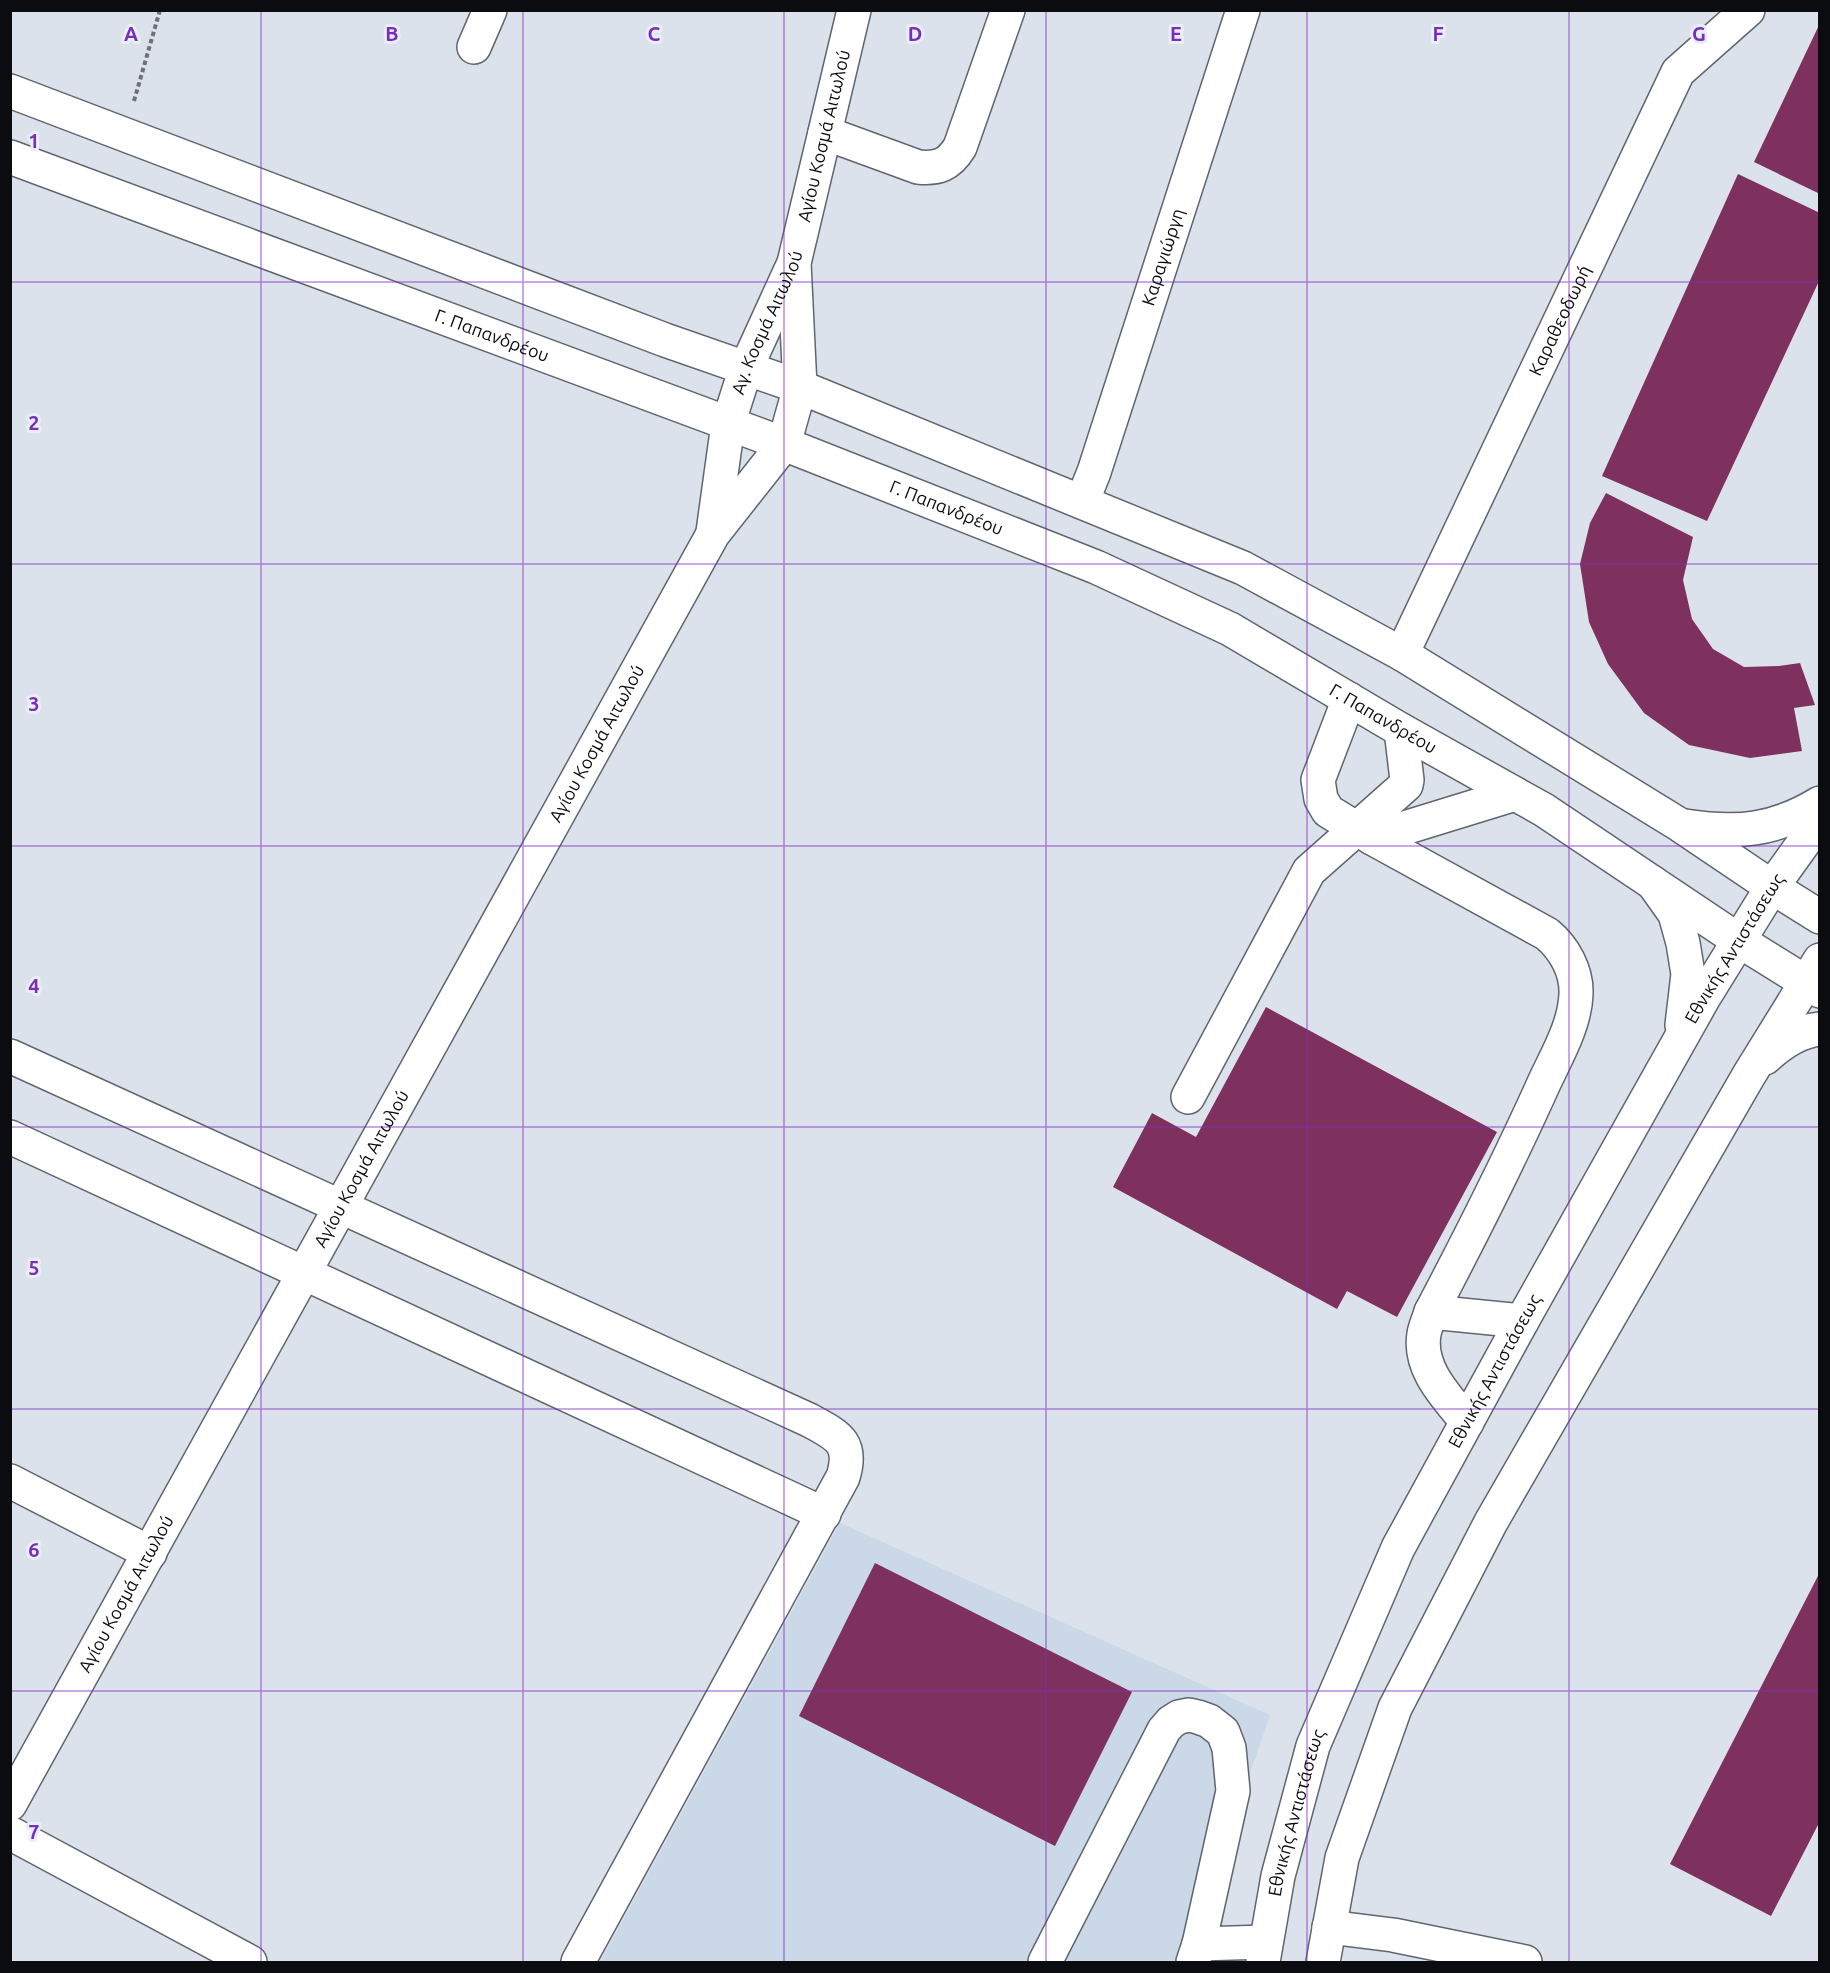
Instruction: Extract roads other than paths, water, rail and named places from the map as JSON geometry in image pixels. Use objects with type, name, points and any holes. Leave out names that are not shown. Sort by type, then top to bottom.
[{"type":"street","points":[[474,47],[490,10]]},
{"type":"street","name":"Αγίου Κοσμά Αιτωλού","points":[[794,262],[855,10]]},
{"type":"street","points":[[825,133],[918,167],[943,166],[953,158],[960,147],[1008,10]]},
{"type":"street","name":"Καραγιώργη","points":[[1082,502],[1094,472],[1243,10]]},
{"type":"street","name":"Καραθεοδωρή","points":[[1402,654],[1678,72],[1748,10]]},
{"type":"street","points":[[10,91],[665,340],[800,387],[1243,568],[1402,654],[1680,825],[1820,916]]},
{"type":"street","name":"Γ. Παπανδρέου","points":[[10,158],[784,444],[1096,567],[1230,629],[1401,730],[1544,810],[1738,940],[1815,977]]},
{"type":"street","name":"Αγ. Κοσμά Αιτωλού","points":[[713,534],[728,424],[746,368],[794,262]]},
{"type":"street","name":"Αγ. Κοσμά Αιτωλού","points":[[713,534],[784,444],[800,387],[794,262]]},
{"type":"street","name":"Αγίου Κοσμά Αιτωλού","points":[[10,1804],[713,534]]},
{"type":"street","points":[[1349,699],[1318,780],[1321,800],[1329,811],[1364,833],[1547,934],[1555,940],[1570,963],[1576,989],[1575,1005],[1569,1027],[1522,1131],[1431,1312],[1424,1334],[1423,1347],[1426,1363],[1437,1385],[1467,1422]]},
{"type":"street","points":[[1188,1097],[1309,871],[1364,833],[1406,785],[1401,730]]},
{"type":"street","points":[[1364,833],[1515,794]]},
{"type":"street","points":[[1680,825],[1716,831],[1749,830],[1781,821],[1820,803]]},
{"type":"street","name":"Εθνικής Αντιστάσεως","points":[[1264,1952],[1278,1876],[1313,1746],[1398,1548],[1522,1321],[1738,940],[1772,886],[1820,820]]},
{"type":"street","points":[[1653,883],[1676,914],[1688,974],[1677,1046]]},
{"type":"street","points":[[1323,1962],[1342,1858],[1395,1708],[1491,1522],[1749,1075],[1815,977]]},
{"type":"street","points":[[1749,1075],[1779,1044],[1811,1030],[1820,1029]]},
{"type":"street","points":[[10,1056],[809,1420],[835,1435],[844,1444],[846,1467],[843,1477],[578,1962]]},
{"type":"street","points":[[10,1137],[824,1514]]},
{"type":"street","points":[[1431,1312],[1522,1321]]},
{"type":"street","points":[[10,1481],[150,1553]]},
{"type":"street","points":[[1045,1962],[1164,1730],[1179,1717],[1189,1715],[1209,1721],[1223,1732],[1228,1748],[1233,1791],[1196,1953],[1264,1952]]},
{"type":"street","points":[[10,1833],[250,1962]]},
{"type":"street","points":[[1329,1927],[1394,1935],[1525,1962]]}]
